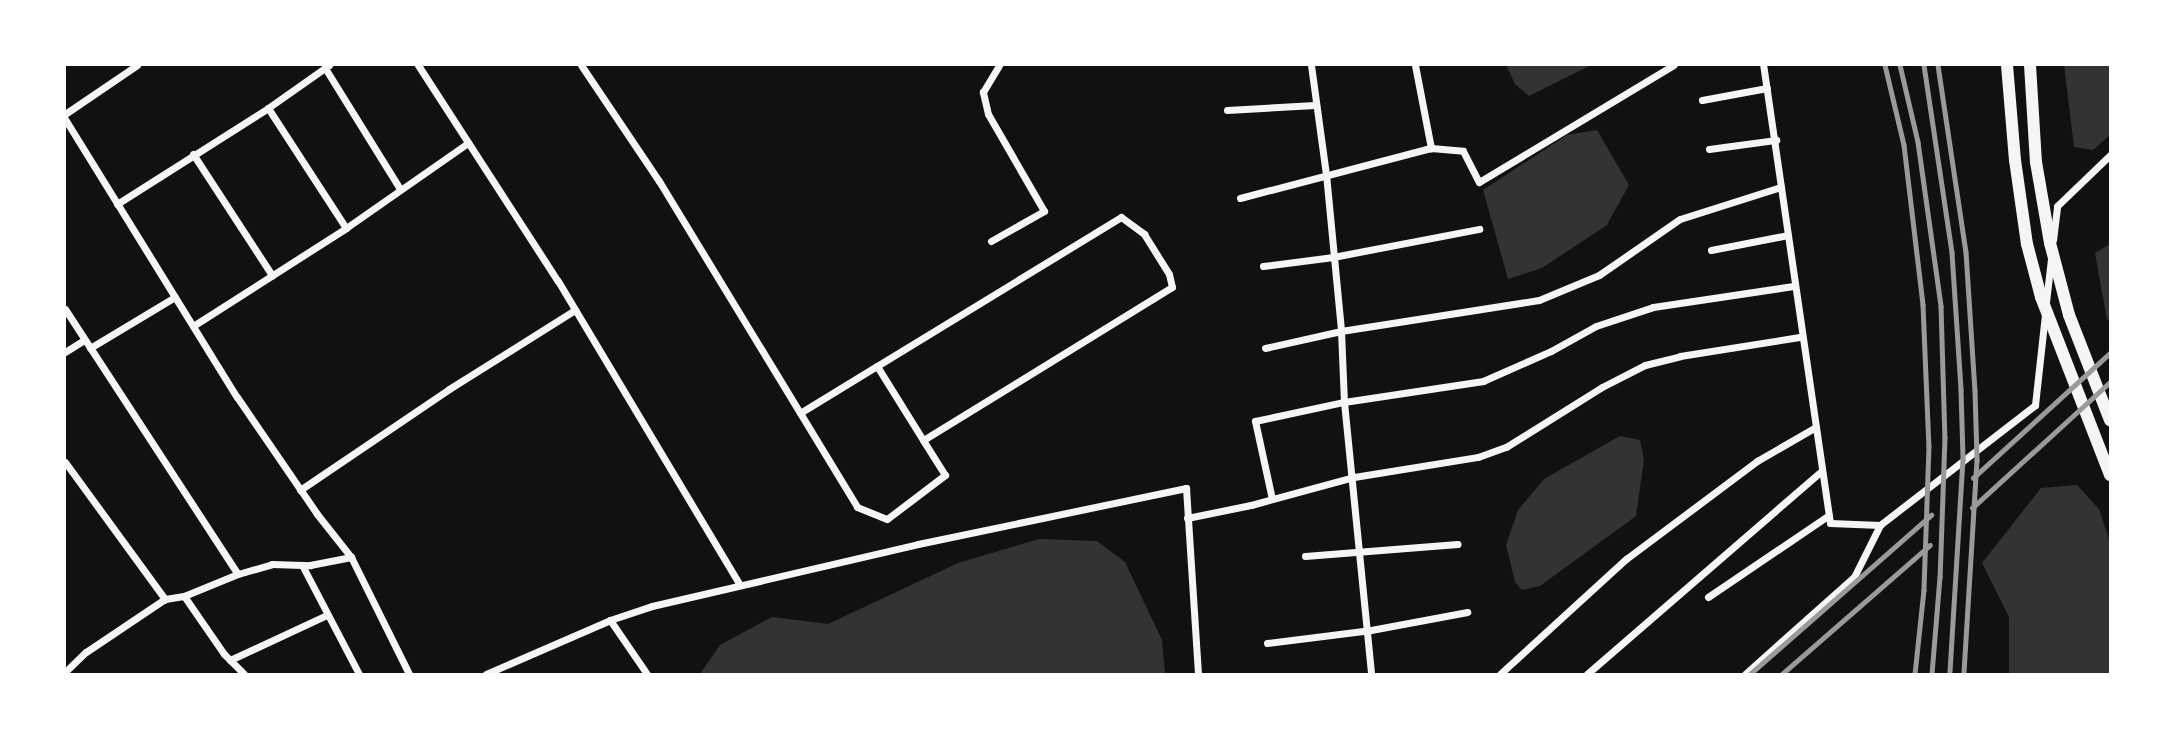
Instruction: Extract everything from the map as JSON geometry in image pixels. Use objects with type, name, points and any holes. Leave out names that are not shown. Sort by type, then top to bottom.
[{"type":"highway","points":[[2007,65],[2015,160],[2031,257],[2045,308],[2110,475]]},
{"type":"highway","points":[[2029,65],[2036,162],[2050,243],[2069,315],[2110,420]]},
{"type":"street","points":[[65,114],[137,65]]},
{"type":"street","points":[[418,65],[575,310],[740,585]]},
{"type":"street","points":[[581,65],[659,181],[858,507],[887,519],[945,475],[877,366]]},
{"type":"street","points":[[991,241],[1045,211],[988,114],[983,92],[999,65]]},
{"type":"street","points":[[1311,65],[1326,174],[1341,331],[1344,402],[1354,477],[1371,674]]},
{"type":"street","points":[[1415,65],[1431,148]]},
{"type":"street","points":[[1240,198],[1431,148],[1463,151],[1479,183],[1674,65]]},
{"type":"street","points":[[1763,65],[1776,140],[1800,337],[1830,523],[1880,525]]},
{"type":"street","points":[[117,204],[268,108],[327,66],[400,189]]},
{"type":"street","points":[[1702,100],[1767,88]]},
{"type":"street","points":[[1227,110],[1315,105]]},
{"type":"street","points":[[268,108],[346,228]]},
{"type":"street","points":[[65,120],[193,326],[300,490],[351,557],[409,674]]},
{"type":"street","points":[[1709,149],[1776,140]]},
{"type":"street","points":[[193,326],[346,228],[468,143]]},
{"type":"street","points":[[193,154],[272,275]]},
{"type":"street","points":[[1745,674],[1854,577],[1880,525],[2035,405],[2057,206],[2110,155]]},
{"type":"street","points":[[1265,348],[1341,331],[1539,300],[1599,275],[1680,219],[1781,187]]},
{"type":"street","points":[[800,413],[1121,217],[1144,234],[1169,274],[1172,287],[923,440]]},
{"type":"street","points":[[1263,266],[1333,257],[1479,229]]},
{"type":"street","points":[[1711,250],[1788,235]]},
{"type":"street","points":[[1272,499],[1255,421],[1344,402],[1483,382],[1551,351],[1596,326],[1653,307],[1793,286]]},
{"type":"street","points":[[90,348],[175,297]]},
{"type":"street","points":[[65,309],[238,574]]},
{"type":"street","points":[[300,490],[449,389],[575,310]]},
{"type":"street","points":[[1188,518],[1251,505],[1354,477],[1478,457],[1506,446],[1646,365],[1680,356],[1800,337]]},
{"type":"street","points":[[65,352],[84,340]]},
{"type":"street","points":[[1500,674],[1626,559],[1756,461],[1816,427]]},
{"type":"street","points":[[65,462],[165,599]]},
{"type":"street","points":[[1587,674],[1821,471]]},
{"type":"street","points":[[486,674],[610,620],[652,606],[1186,488],[1198,674]]},
{"type":"street","points":[[1708,597],[1829,515]]},
{"type":"street","points":[[1305,556],[1458,544]]},
{"type":"street","points":[[65,672],[86,652],[165,599],[184,596],[238,574],[272,564],[302,565],[351,557]]},
{"type":"street","points":[[302,565],[359,674]]},
{"type":"street","points":[[184,596],[230,660],[244,674]]},
{"type":"street","points":[[1267,643],[1366,630],[1467,612]]},
{"type":"street","points":[[230,660],[327,615]]},
{"type":"street","points":[[610,620],[647,674]]},
{"type":"shaded area","points":[[1506,65],[1591,65],[1529,96],[1515,84]]},
{"type":"shaded area","points":[[2064,65],[2110,65],[2110,135],[2093,150],[2074,147]]},
{"type":"shaded area","points":[[1597,130],[1629,185],[1607,225],[1542,268],[1508,279],[1483,190],[1567,135]]},
{"type":"shaded area","points":[[2110,244],[2110,319],[2107,320],[2095,253]]},
{"type":"shaded area","points":[[1620,436],[1640,440],[1644,460],[1636,516],[1540,586],[1522,590],[1515,582],[1506,545],[1518,510],[1544,479]]},
{"type":"shaded area","points":[[2077,485],[2099,509],[2110,542],[2110,674],[2009,674],[2009,617],[1982,563],[2041,488]]},
{"type":"shaded area","points":[[1039,539],[1097,541],[1125,562],[1162,640],[1165,674],[700,674],[720,645],[772,617],[828,624],[958,563]]},
{"type":"railway","points":[[1885,65],[1904,145],[1923,305],[1929,446],[1924,590],[1915,674]]},
{"type":"railway","points":[[1900,65],[1918,142],[1941,306],[1945,437],[1940,577],[1932,674]]},
{"type":"railway","points":[[1924,65],[1952,253],[1961,390],[1963,459],[1950,674]]},
{"type":"railway","points":[[1938,65],[1966,252],[1975,391],[1977,460],[1964,674]]},
{"type":"railway","points":[[1973,478],[2110,353]]},
{"type":"railway","points":[[1972,508],[2110,382]]},
{"type":"railway","points":[[1750,674],[1931,515]]},
{"type":"railway","points":[[1782,674],[1930,545]]}]
